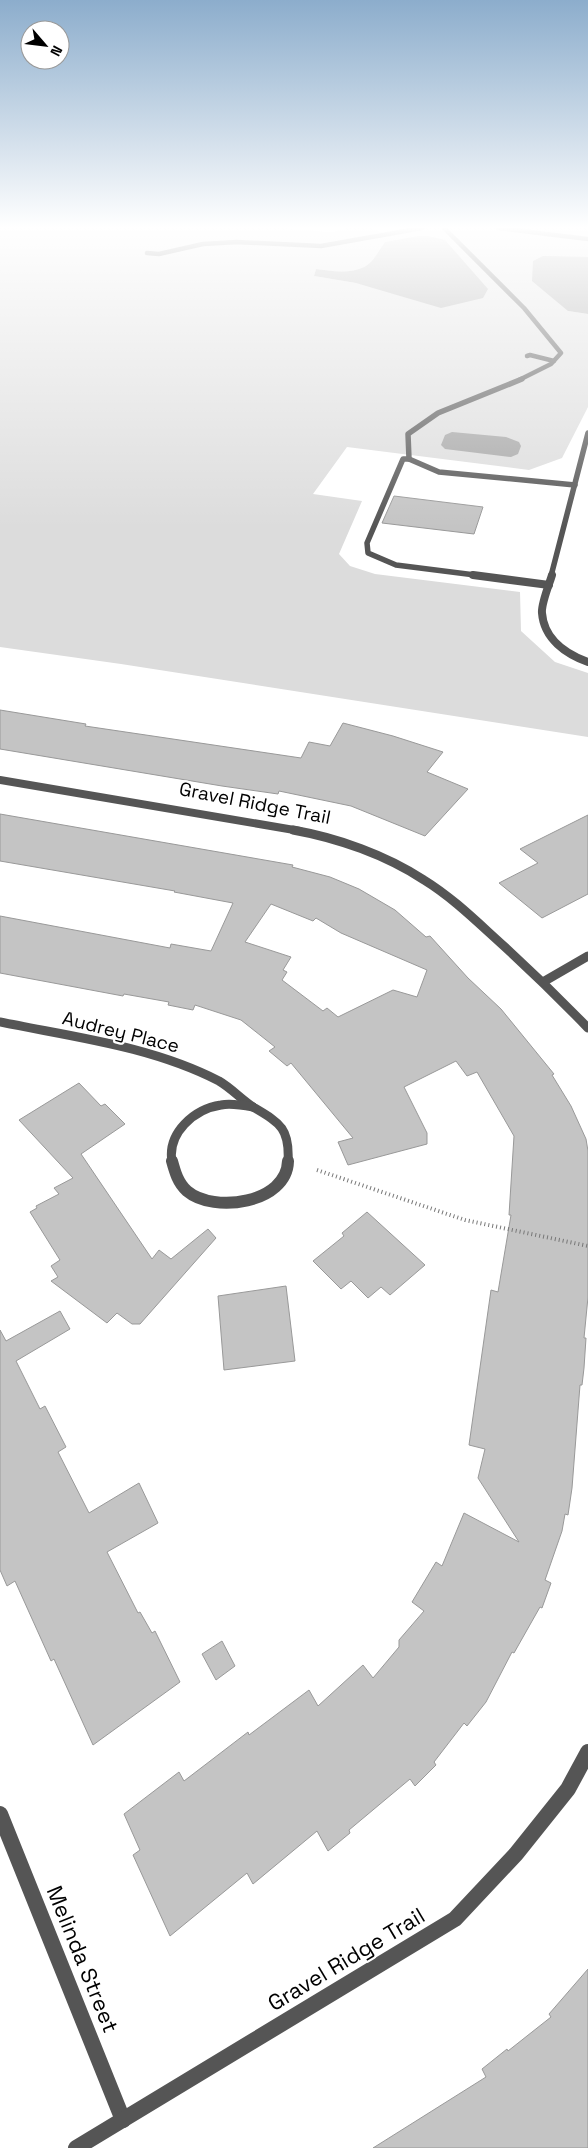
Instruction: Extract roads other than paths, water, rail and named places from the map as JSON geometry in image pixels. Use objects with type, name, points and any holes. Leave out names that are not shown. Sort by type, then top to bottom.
[{"type":"street","points":[[409,459],[408,434],[438,412],[526,378],[554,361],[561,353],[541,328]]},
{"type":"street","points":[[527,356],[530,355],[554,361]]},
{"type":"street","points":[[588,433],[542,613],[551,640],[574,657],[588,662]]},
{"type":"street","points":[[549,585],[396,565],[368,553],[367,543],[403,458],[439,472],[575,485]]},
{"type":"street","name":"Gravel Ridge Trail","points":[[0,780],[294,830],[336,840],[411,872],[464,909],[543,982],[588,1028]]},
{"type":"street","points":[[543,982],[588,956]]},
{"type":"street","name":"Audrey Place","points":[[0,1022],[164,1058],[220,1082],[253,1107],[270,1116],[283,1128],[288,1139],[290,1156],[282,1178],[268,1192],[250,1201],[238,1204],[217,1204],[191,1194],[178,1181],[171,1162],[172,1144],[180,1128],[197,1114],[215,1106],[236,1104],[253,1107]]},
{"type":"street","name":"Gravel Ridge Trail","points":[[76,2148],[455,1919],[516,1854],[568,1790],[588,1752]]},
{"type":"street","name":"Melinda Street","points":[[0,1814],[123,2120]]}]
